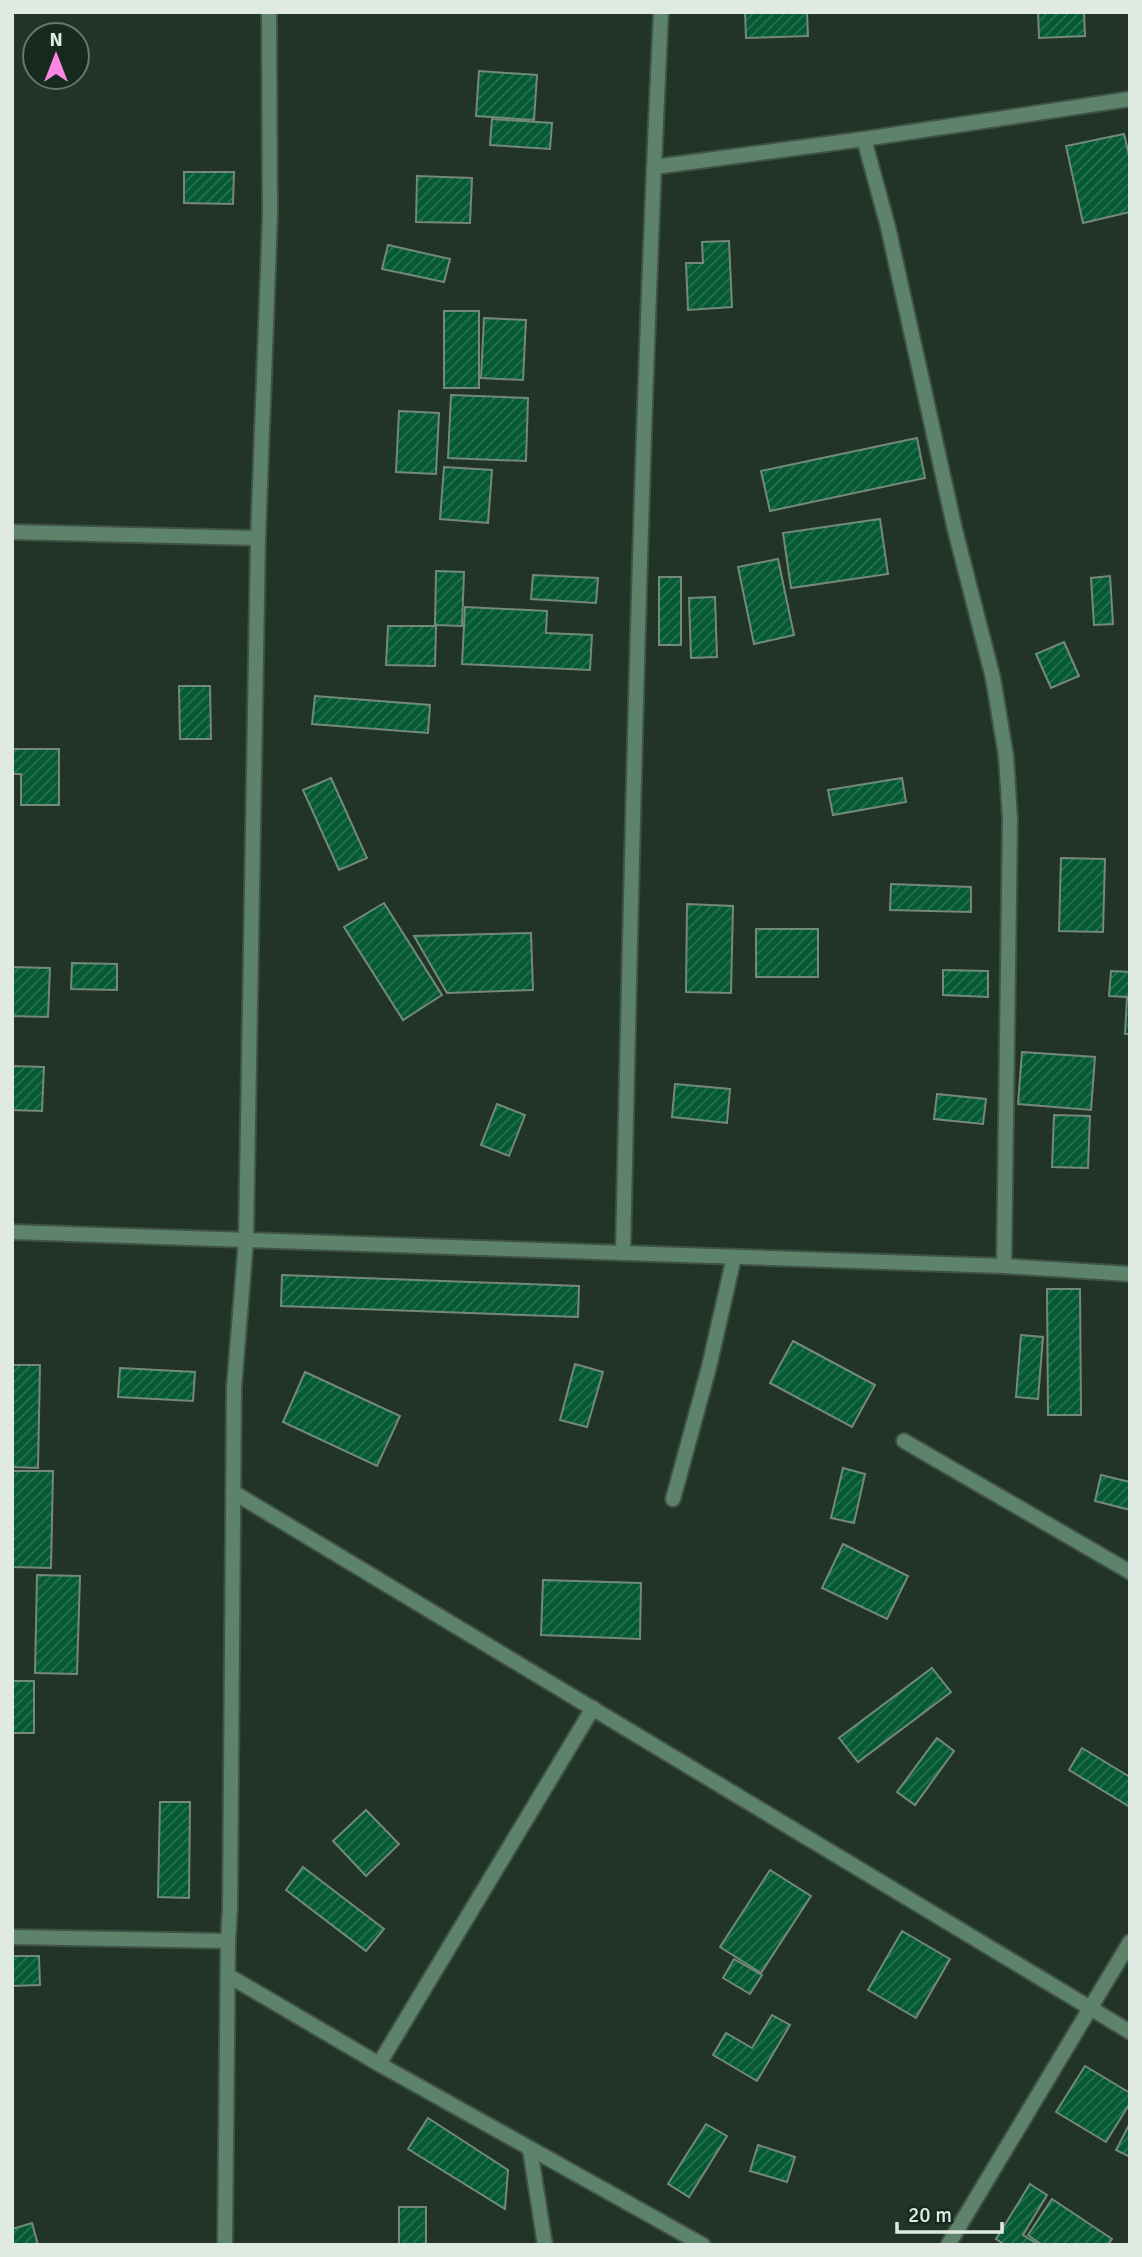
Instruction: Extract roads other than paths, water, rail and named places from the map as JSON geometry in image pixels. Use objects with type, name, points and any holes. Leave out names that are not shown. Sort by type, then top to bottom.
[{"type":"street","points":[[225,2245],[228,1941],[231,1894],[234,1388],[246,1240],[258,538],[270,216],[269,12]]},
{"type":"street","points":[[624,1253],[633,783],[661,12]]},
{"type":"street","points":[[654,167],[1130,99]]},
{"type":"street","points":[[864,139],[888,227],[955,530],[993,678],[1006,756],[1010,819],[1004,1266]]},
{"type":"street","points":[[12,532],[258,538]]},
{"type":"street","points":[[12,1232],[1004,1266],[1130,1274]]},
{"type":"street","points":[[673,1499],[709,1367],[734,1257]]},
{"type":"street","points":[[904,1441],[1130,1572]]},
{"type":"street","points":[[233,1492],[1130,2032]]},
{"type":"street","points":[[379,2064],[593,1708]]},
{"type":"street","points":[[12,1937],[228,1941]]},
{"type":"street","points":[[948,2245],[1130,1942]]},
{"type":"street","points":[[229,1976],[379,2064],[703,2245]]},
{"type":"street","points":[[530,2148],[545,2245]]}]
